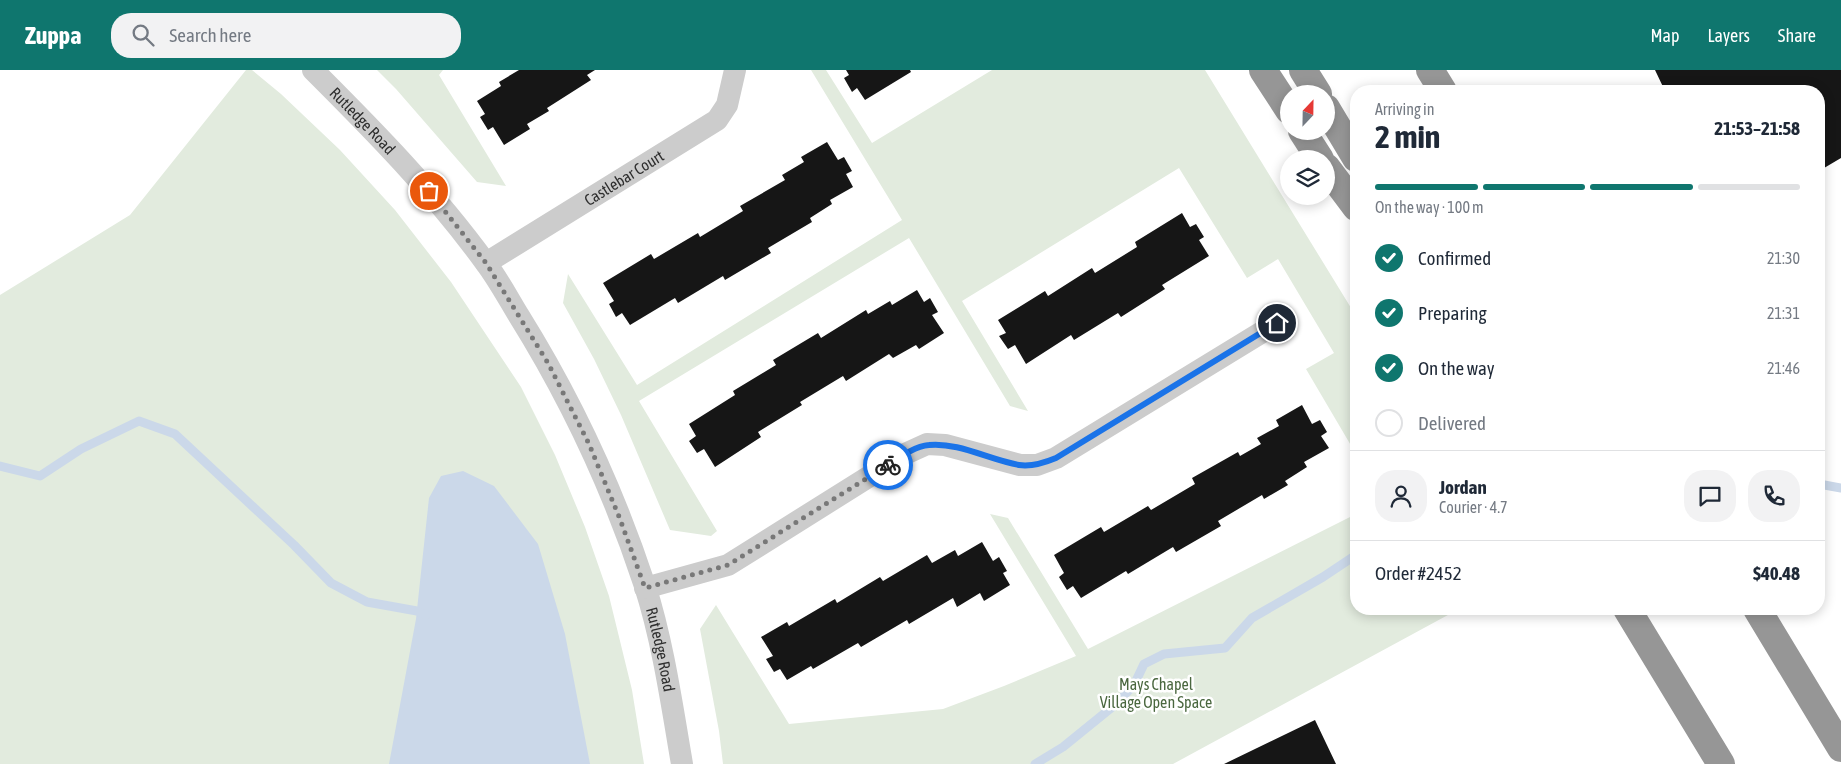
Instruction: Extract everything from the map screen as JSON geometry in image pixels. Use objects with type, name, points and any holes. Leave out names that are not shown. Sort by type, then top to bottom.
[{"type":"highway","points":[[1263,70],[1280,96]]},
{"type":"highway","points":[[1303,70],[1312,85]]},
{"type":"highway","points":[[1430,70],[1439,85]]},
{"type":"highway","points":[[1435,70],[1441,85]]},
{"type":"highway","points":[[1335,123],[1350,148]]},
{"type":"highway","points":[[1335,179],[1350,199]]},
{"type":"highway","points":[[1631,615],[1721,764]]},
{"type":"highway","points":[[1761,615],[1841,748]]},
{"type":"street","name":"Rutledge Road","points":[[313,70],[372,128],[429,191],[486,263],[548,363],[589,444],[620,519],[645,588],[661,651],[682,764]]},
{"type":"street","name":"Castlebar Court","points":[[486,263],[717,120],[727,105],[735,70]]},
{"type":"street","points":[[645,588],[728,565],[905,454],[927,444],[945,445],[1020,465],[1038,465],[1056,458],[1277,323]]},
{"type":"green space","points":[[246,70],[252,70],[281,94],[340,150],[395,210],[451,282],[521,387],[555,455],[585,527],[609,596],[632,690],[644,764],[0,764],[0,295],[130,215]]},
{"type":"green space","points":[[377,70],[443,70],[439,75],[506,186],[477,182],[396,89]]},
{"type":"green space","points":[[811,70],[826,70],[872,143],[992,70],[1205,70],[1280,192],[1280,205],[1288,205],[1350,306],[1350,444],[1306,369],[1334,353],[1278,259],[1247,278],[1179,168],[962,301],[1028,411],[1010,406],[909,238],[639,401],[717,531],[711,536],[670,530],[621,415],[594,359],[563,303],[568,274],[637,385],[902,220]]},
{"type":"green space","name":"Mays Chapel Village Open Space","points":[[990,514],[1008,518],[1088,649],[1350,517],[1350,615],[1448,615],[1173,764],[723,764],[719,731],[700,629],[716,605],[789,724],[943,709],[1076,656]]},
{"type":"water","points":[[463,471],[494,486],[538,544],[565,634],[590,764],[389,764],[416,619],[429,498],[441,476]]},
{"type":"building","points":[[519,70],[595,70],[587,75],[591,80],[547,108],[549,111],[527,124],[530,129],[504,145],[493,127],[488,130],[480,117],[485,114],[477,101],[501,86],[499,82]]},
{"type":"building","points":[[846,70],[910,70],[911,72],[865,100],[857,88],[852,92],[844,78],[849,75]]},
{"type":"building","points":[[1655,70],[1841,70],[1841,158],[1825,167],[1825,85],[1662,85]]},
{"type":"building","points":[[827,142],[838,160],[844,157],[852,171],[846,174],[853,187],[830,200],[832,204],[810,218],[812,222],[768,248],[771,253],[725,280],[723,276],[678,303],[675,298],[630,325],[622,313],[616,317],[609,304],[614,301],[603,283],[651,254],[654,259],[698,233],[700,237],[743,211],[740,206],[785,180],[782,175],[804,162],[801,157]]},
{"type":"building","points":[[1182,213],[1190,227],[1196,224],[1204,237],[1199,240],[1209,256],[1162,285],[1165,289],[1121,317],[1118,313],[1074,340],[1071,335],[1026,364],[1015,345],[1008,349],[999,336],[1006,333],[998,320],[1045,291],[1048,296],[1092,268],[1095,273],[1137,247],[1135,242]]},
{"type":"building","points":[[917,290],[924,302],[930,298],[938,312],[932,315],[944,333],[919,349],[916,345],[893,358],[889,354],[846,381],[843,376],[800,402],[802,405],[758,432],[761,437],[715,467],[704,449],[697,453],[689,441],[696,436],[689,424],[735,395],[733,391],[776,365],[773,360],[818,333],[821,338],[866,310],[868,314],[890,301],[892,305]]},
{"type":"building","points":[[1302,405],[1312,424],[1320,420],[1327,432],[1321,436],[1329,448],[1304,462],[1307,467],[1285,481],[1288,485],[1264,499],[1262,495],[1218,521],[1221,526],[1176,552],[1173,547],[1128,574],[1126,571],[1081,598],[1073,586],[1067,590],[1059,577],[1064,573],[1054,555],[1101,527],[1104,532],[1148,506],[1151,510],[1195,484],[1192,478],[1238,452],[1240,456],[1261,444],[1257,438],[1279,426],[1276,420]]},
{"type":"building","points":[[982,542],[993,561],[999,557],[1007,571],[1003,573],[1010,585],[984,601],[980,593],[957,607],[953,598],[909,624],[907,620],[861,647],[858,643],[813,669],[811,666],[787,680],[780,669],[774,672],[766,659],[773,656],[761,637],[787,622],[789,626],[835,599],[837,603],[880,577],[883,581],[927,555],[932,563],[955,550],[958,556]]},
{"type":"building","points":[[1315,720],[1336,764],[1224,764]]},
{"type":"waterway","points":[[0,466],[40,476],[81,449],[139,421],[175,434],[294,545],[331,583],[367,602],[417,611],[426,615]]},
{"type":"waterway","points":[[1825,485],[1841,488]]},
{"type":"waterway","points":[[1035,764],[1063,747],[1116,704],[1134,685],[1144,664],[1164,654],[1225,648],[1252,618],[1350,559]]},
{"type":"way so far","points":[[429,191],[486,263],[548,363],[589,444],[620,519],[645,588],[728,565],[888,465]]},
{"type":"route","points":[[888,465],[905,454],[927,444],[945,445],[1020,465],[1038,465],[1056,458],[1277,323]]}]
